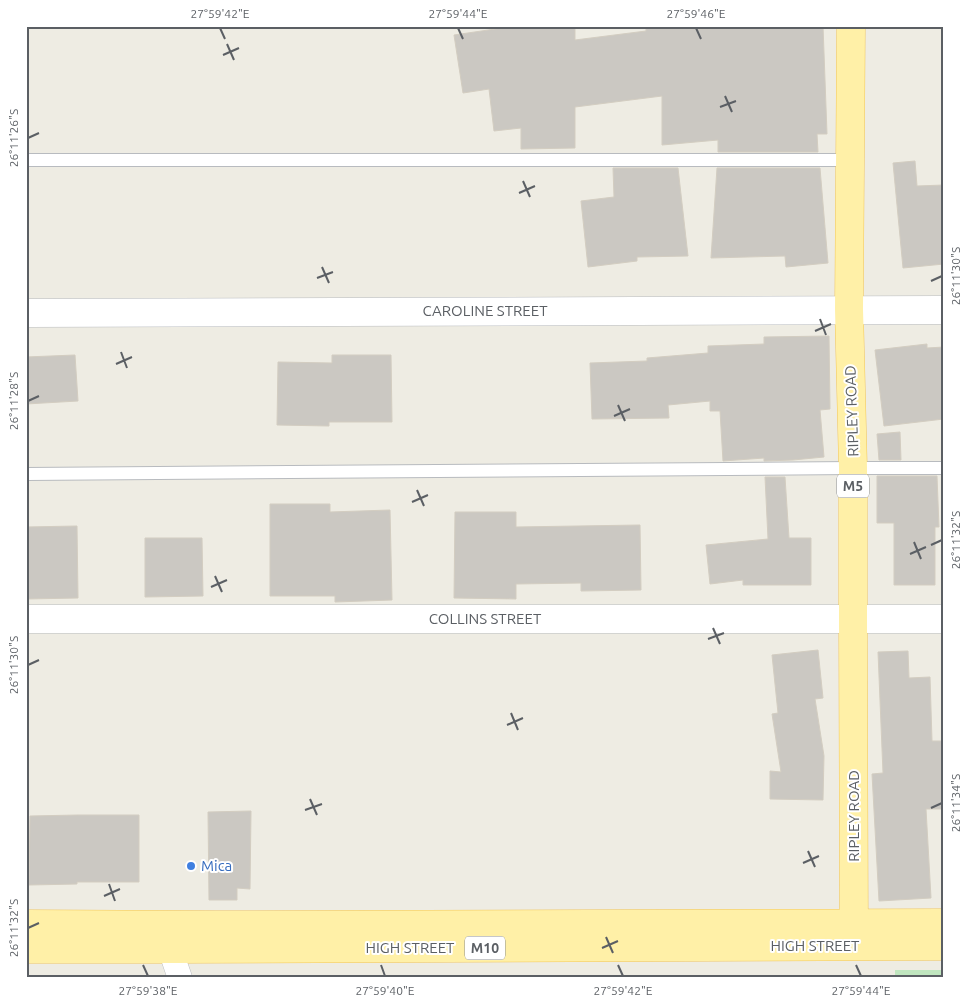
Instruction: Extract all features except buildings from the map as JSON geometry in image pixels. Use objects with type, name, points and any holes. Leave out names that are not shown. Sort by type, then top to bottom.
[{"type":"main road","name":"RIPLEY ROAD","points":[[851,26],[849,309],[854,468],[854,934]]},
{"type":"main road","name":"HIGH STREET","points":[[26,949],[167,937],[854,934],[944,923]]},
{"type":"main road","name":"HIGH STREET","points":[[26,924],[167,937]]},
{"type":"main road","name":"HIGH STREET","points":[[854,934],[944,946]]},
{"type":"street","name":"CAROLINE STREET","points":[[26,313],[944,310]]},
{"type":"street","name":"COLLINS STREET","points":[[26,619],[944,619]]},
{"type":"street","points":[[167,937],[180,978]]},
{"type":"lane","points":[[26,160],[850,160]]},
{"type":"lane","points":[[26,474],[944,468]]},
{"type":"green space","points":[[895,970],[944,970],[944,978],[895,978]]},
{"type":"place","name":"Mica","points":[[191,866]]}]
